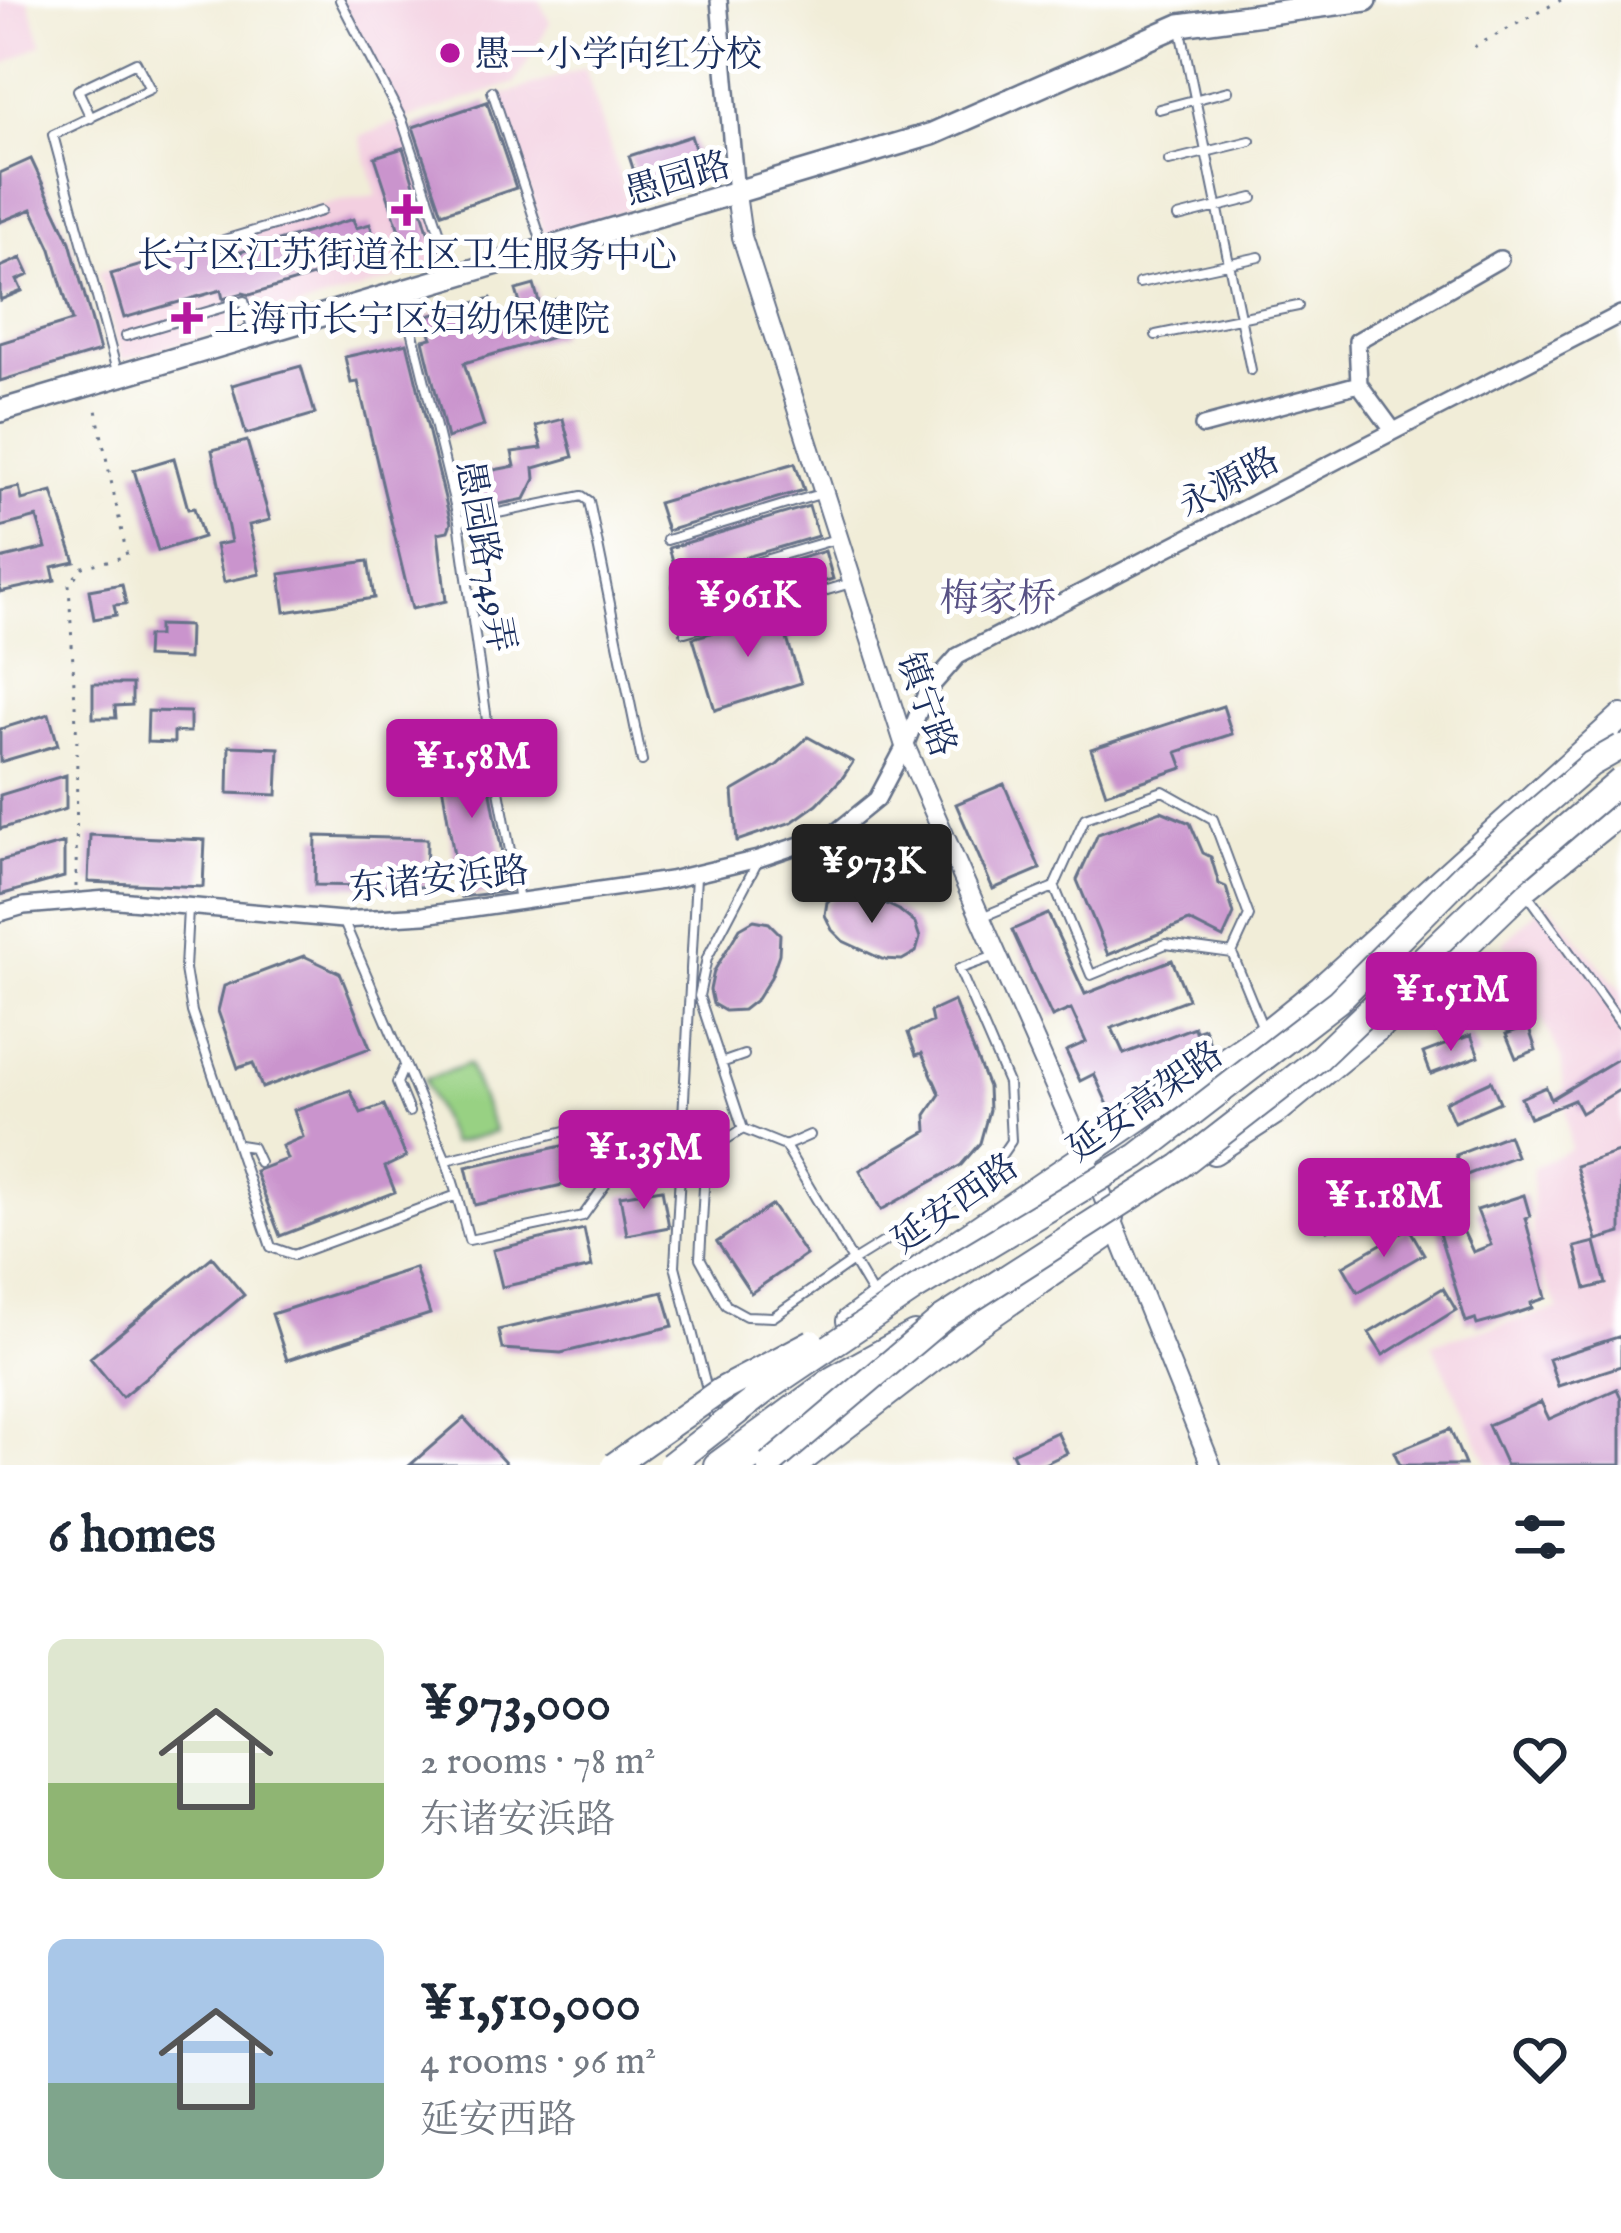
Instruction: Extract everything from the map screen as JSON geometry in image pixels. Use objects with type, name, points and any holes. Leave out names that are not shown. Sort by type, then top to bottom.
[{"type":"main road","name":"愚园路","points":[[0,411],[932,134],[1180,25],[1366,0]]},
{"type":"main road","name":"延安西路","points":[[655,1465],[876,1301],[1265,1033],[1621,717]]},
{"type":"main road","name":"延安高架路","points":[[670,1465],[770,1387],[915,1289],[1137,1156],[1320,1016],[1471,867],[1591,764],[1621,747]]},
{"type":"main road","name":"延安高架路","points":[[716,1465],[834,1378],[943,1318],[1180,1166],[1318,1060],[1511,874],[1621,780]]},
{"type":"main road","points":[[753,1464],[882,1359],[1280,1109],[1392,1017],[1524,890],[1621,812]]},
{"type":"main road","points":[[796,1465],[976,1327],[1105,1237],[1112,1217]]},
{"type":"main road","points":[[614,1465],[721,1390],[915,1289]]},
{"type":"main road","points":[[753,1464],[943,1318]]},
{"type":"street","name":"镇宁路","points":[[719,0],[742,237],[905,746],[1112,1217],[1211,1465]]},
{"type":"street","points":[[1392,429],[1359,385],[1357,341],[1501,259]]},
{"type":"street","name":"永源路","points":[[905,746],[927,691],[958,656],[1621,314]]},
{"type":"street","points":[[1203,426],[1359,385]]},
{"type":"street","name":"东诸安浜路","points":[[0,914],[24,906],[107,899],[343,920],[424,915],[696,874],[758,860],[835,833],[877,799],[905,746]]},
{"type":"lane","points":[[340,0],[402,120],[454,276]]},
{"type":"lane","points":[[1180,25],[1251,370]]},
{"type":"lane","points":[[91,118],[77,90],[136,62],[150,89],[91,118],[53,135],[118,376]]},
{"type":"lane","points":[[492,91],[545,249]]},
{"type":"lane","points":[[1159,109],[1228,91]]},
{"type":"lane","points":[[1169,161],[1250,141]]},
{"type":"lane","points":[[1178,217],[1253,198]]},
{"type":"lane","points":[[229,255],[224,240],[321,211]]},
{"type":"lane","points":[[1139,283],[1259,257]]},
{"type":"lane","name":"愚园路749弄","points":[[403,292],[459,521],[489,735],[519,902]]},
{"type":"lane","points":[[126,336],[243,299],[255,336]]},
{"type":"lane","points":[[1156,335],[1298,306]]},
{"type":"lane","points":[[667,540],[823,493]]},
{"type":"lane","points":[[459,521],[582,496],[589,501],[642,761]]},
{"type":"lane","points":[[677,586],[836,538]]},
{"type":"lane","points":[[685,632],[852,583]]},
{"type":"lane","points":[[980,918],[1054,887],[1085,818],[1163,791],[1214,819],[1249,916],[1232,953],[1265,1033]]},
{"type":"lane","points":[[742,1129],[699,996],[707,958],[758,860]]},
{"type":"lane","points":[[696,874],[675,1266],[715,1420]]},
{"type":"lane","points":[[1054,887],[1091,975],[1166,944],[1232,953]]},
{"type":"lane","points":[[1524,890],[1621,1024]]},
{"type":"lane","points":[[188,907],[184,969],[192,1012],[271,1246],[293,1255],[457,1195]]},
{"type":"lane","points":[[343,920],[446,1160],[469,1240],[583,1216],[605,1185],[596,1137],[582,1127],[446,1160]]},
{"type":"lane","points":[[742,1129],[706,1152],[700,1258],[726,1305],[746,1316],[773,1317],[984,1180],[1010,1141],[1008,1084],[959,969],[996,956]]},
{"type":"lane","points":[[721,1063],[744,1055]]},
{"type":"lane","points":[[405,1064],[397,1083],[409,1112]]},
{"type":"lane","points":[[742,1129],[785,1146],[876,1301]]},
{"type":"lane","points":[[785,1146],[810,1135]]},
{"type":"lane","points":[[238,1145],[251,1147],[259,1162]]},
{"type":"path","points":[[1474,47],[1561,0]]},
{"type":"path","points":[[76,901],[77,745],[69,584],[83,567],[127,556],[91,385]]},
{"type":"shaded area","points":[[0,0],[28,0],[42,44],[0,66]]},
{"type":"shaded area","points":[[340,0],[539,0],[550,23],[515,83],[403,120],[450,263],[122,360],[98,272],[336,201],[377,196],[360,137],[401,120]]},
{"type":"shaded area","points":[[585,68],[630,209],[544,236],[499,96]]},
{"type":"shaded area","points":[[1547,901],[1621,991],[1621,1465],[1489,1465],[1432,1343],[1559,1309],[1537,1266],[1532,1226],[1533,1168],[1570,1149],[1561,1057],[1503,942]]},
{"type":"green space","points":[[468,1064],[495,1132],[451,1144],[424,1080]]},
{"type":"building","points":[[487,102],[516,188],[442,213],[413,127]]},
{"type":"building","points":[[691,136],[701,166],[639,187],[629,156]]},
{"type":"building","points":[[403,148],[431,241],[405,249],[375,157]]},
{"type":"building","points":[[31,159],[70,242],[100,351],[0,381],[0,343],[72,321],[51,249],[32,209],[0,222],[0,173]]},
{"type":"building","points":[[353,219],[356,228],[370,224],[380,256],[250,295],[223,299],[221,290],[124,318],[111,274],[216,243],[223,260],[230,263],[237,253]]},
{"type":"building","points":[[21,258],[29,275],[17,280],[22,291],[0,300],[0,267]]},
{"type":"building","points":[[534,285],[540,305],[557,299],[564,324],[557,326],[559,335],[464,363],[484,426],[447,438],[423,340],[432,338],[425,317],[491,298],[498,318],[522,310],[516,290]]},
{"type":"building","points":[[407,343],[451,523],[448,531],[438,533],[446,601],[412,609],[358,382],[351,383],[345,357]]},
{"type":"building","points":[[301,366],[315,414],[246,434],[232,385]]},
{"type":"building","points":[[563,419],[573,457],[534,468],[535,479],[525,499],[465,511],[457,477],[515,466],[512,452],[542,448],[536,426]]},
{"type":"building","points":[[247,441],[270,520],[249,525],[260,574],[224,582],[216,545],[231,542],[212,450]]},
{"type":"building","points":[[174,458],[188,509],[194,508],[203,537],[158,551],[134,470]]},
{"type":"building","points":[[795,463],[804,490],[667,531],[658,503]]},
{"type":"building","points":[[19,487],[22,500],[52,492],[75,562],[52,567],[55,580],[0,592],[0,559],[46,548],[37,517],[0,527],[0,491]]},
{"type":"building","points":[[809,506],[818,536],[678,577],[669,548]]},
{"type":"building","points":[[825,551],[833,579],[688,622],[680,594]]},
{"type":"building","points":[[368,561],[374,598],[285,612],[280,574]]},
{"type":"building","points":[[122,584],[126,604],[114,605],[116,615],[94,619],[89,590]]},
{"type":"building","points":[[786,611],[794,637],[787,639],[801,683],[715,710],[693,638]]},
{"type":"building","points":[[158,625],[189,626],[188,659],[146,657],[147,636],[158,636]]},
{"type":"building","points":[[93,684],[132,684],[132,705],[115,706],[116,718],[93,718]]},
{"type":"building","points":[[1223,706],[1232,734],[1177,752],[1183,768],[1106,793],[1091,749]]},
{"type":"building","points":[[148,711],[190,712],[190,732],[174,732],[174,743],[147,742]]},
{"type":"building","points":[[49,714],[58,745],[0,762],[0,729]]},
{"type":"building","points":[[808,737],[853,762],[817,804],[792,822],[737,841],[733,791],[776,766]]},
{"type":"building","points":[[482,744],[509,891],[461,897],[436,749]]},
{"type":"building","points":[[229,746],[279,748],[277,795],[228,793]]},
{"type":"building","points":[[66,775],[66,809],[0,829],[0,795]]},
{"type":"building","points":[[1004,784],[1040,869],[993,889],[956,804]]},
{"type":"building","points":[[1161,811],[1190,823],[1203,853],[1211,857],[1219,884],[1226,887],[1234,914],[1223,938],[1189,921],[1108,955],[1077,880],[1098,834]]},
{"type":"building","points":[[90,835],[205,840],[203,887],[88,882]]},
{"type":"building","points":[[316,836],[427,839],[426,887],[315,885]]},
{"type":"building","points":[[64,843],[64,877],[0,895],[0,861]]},
{"type":"building","points":[[857,890],[915,923],[920,938],[916,952],[902,960],[882,959],[843,941],[832,930],[825,915],[827,902],[840,892]]},
{"type":"building","points":[[1048,914],[1085,994],[1172,960],[1188,999],[1112,1028],[1124,1054],[1194,1027],[1195,1031],[1204,1028],[1212,1049],[1167,1079],[1140,1090],[1143,1096],[1113,1116],[1094,1074],[1080,1081],[1066,1051],[1086,1042],[1071,1009],[1052,1017],[1012,930]]},
{"type":"building","points":[[754,920],[769,923],[780,934],[779,954],[757,999],[743,1010],[725,1011],[713,1004],[714,971],[740,928]]},
{"type":"building","points":[[304,956],[340,973],[370,1048],[262,1088],[253,1063],[238,1068],[218,1011],[224,986]]},
{"type":"building","points":[[954,1001],[988,1087],[989,1110],[980,1143],[961,1165],[881,1210],[860,1170],[927,1131],[926,1115],[940,1094],[908,1033],[932,1022],[930,1012]]},
{"type":"building","points":[[1528,1026],[1536,1050],[1516,1058],[1506,1034]]},
{"type":"building","points":[[1471,1035],[1479,1056],[1431,1074],[1423,1053]]},
{"type":"building","points":[[1621,1057],[1621,1089],[1581,1113],[1574,1100],[1530,1118],[1521,1098],[1546,1087],[1551,1099]]},
{"type":"building","points":[[1491,1081],[1500,1102],[1454,1122],[1445,1102]]},
{"type":"building","points":[[350,1090],[361,1113],[384,1105],[406,1157],[385,1167],[395,1192],[280,1236],[255,1171],[287,1159],[282,1146],[303,1137],[294,1110]]},
{"type":"building","points":[[1508,1135],[1516,1156],[1464,1176],[1456,1155]]},
{"type":"building","points":[[580,1142],[588,1179],[475,1205],[466,1167]]},
{"type":"building","points":[[1621,1151],[1621,1233],[1597,1240],[1576,1166]]},
{"type":"building","points":[[1386,1169],[1398,1192],[1327,1230],[1315,1207]]},
{"type":"building","points":[[1437,1175],[1473,1252],[1491,1245],[1477,1210],[1524,1195],[1530,1216],[1525,1218],[1546,1298],[1502,1318],[1477,1325],[1475,1319],[1466,1322],[1430,1204],[1417,1210],[1407,1189]]},
{"type":"building","points":[[662,1189],[669,1227],[627,1235],[620,1196]]},
{"type":"building","points":[[772,1205],[806,1255],[751,1293],[717,1242]]},
{"type":"building","points":[[1409,1228],[1424,1254],[1358,1292],[1343,1266]]},
{"type":"building","points":[[584,1229],[592,1267],[502,1287],[493,1250]]},
{"type":"building","points":[[1595,1242],[1606,1284],[1586,1289],[1575,1247]]},
{"type":"building","points":[[212,1257],[244,1295],[122,1397],[90,1358]]},
{"type":"building","points":[[415,1268],[430,1314],[287,1360],[272,1314]]},
{"type":"building","points":[[1443,1288],[1456,1310],[1383,1355],[1369,1333]]},
{"type":"building","points":[[663,1292],[673,1326],[561,1353],[502,1349],[498,1330]]},
{"type":"building","points":[[1621,1336],[1621,1366],[1558,1386],[1549,1359]]},
{"type":"building","points":[[1617,1389],[1621,1465],[1506,1465],[1488,1425],[1541,1402],[1549,1419]]},
{"type":"building","points":[[464,1418],[507,1465],[410,1465]]},
{"type":"building","points":[[1450,1429],[1465,1465],[1400,1465],[1394,1452]]},
{"type":"building","points":[[1057,1432],[1067,1453],[1042,1465],[1018,1465],[1012,1453]]},
{"type":"place","name":"愚一小学向红分校","points":[[450,53]]},
{"type":"place","name":"长宁区江苏街道社区卫生服务中心","points":[[407,210]]},
{"type":"place","name":"上海市长宁区妇幼保健院","points":[[187,318]]},
{"type":"district","name":"梅家桥","points":[[998,597]]}]
